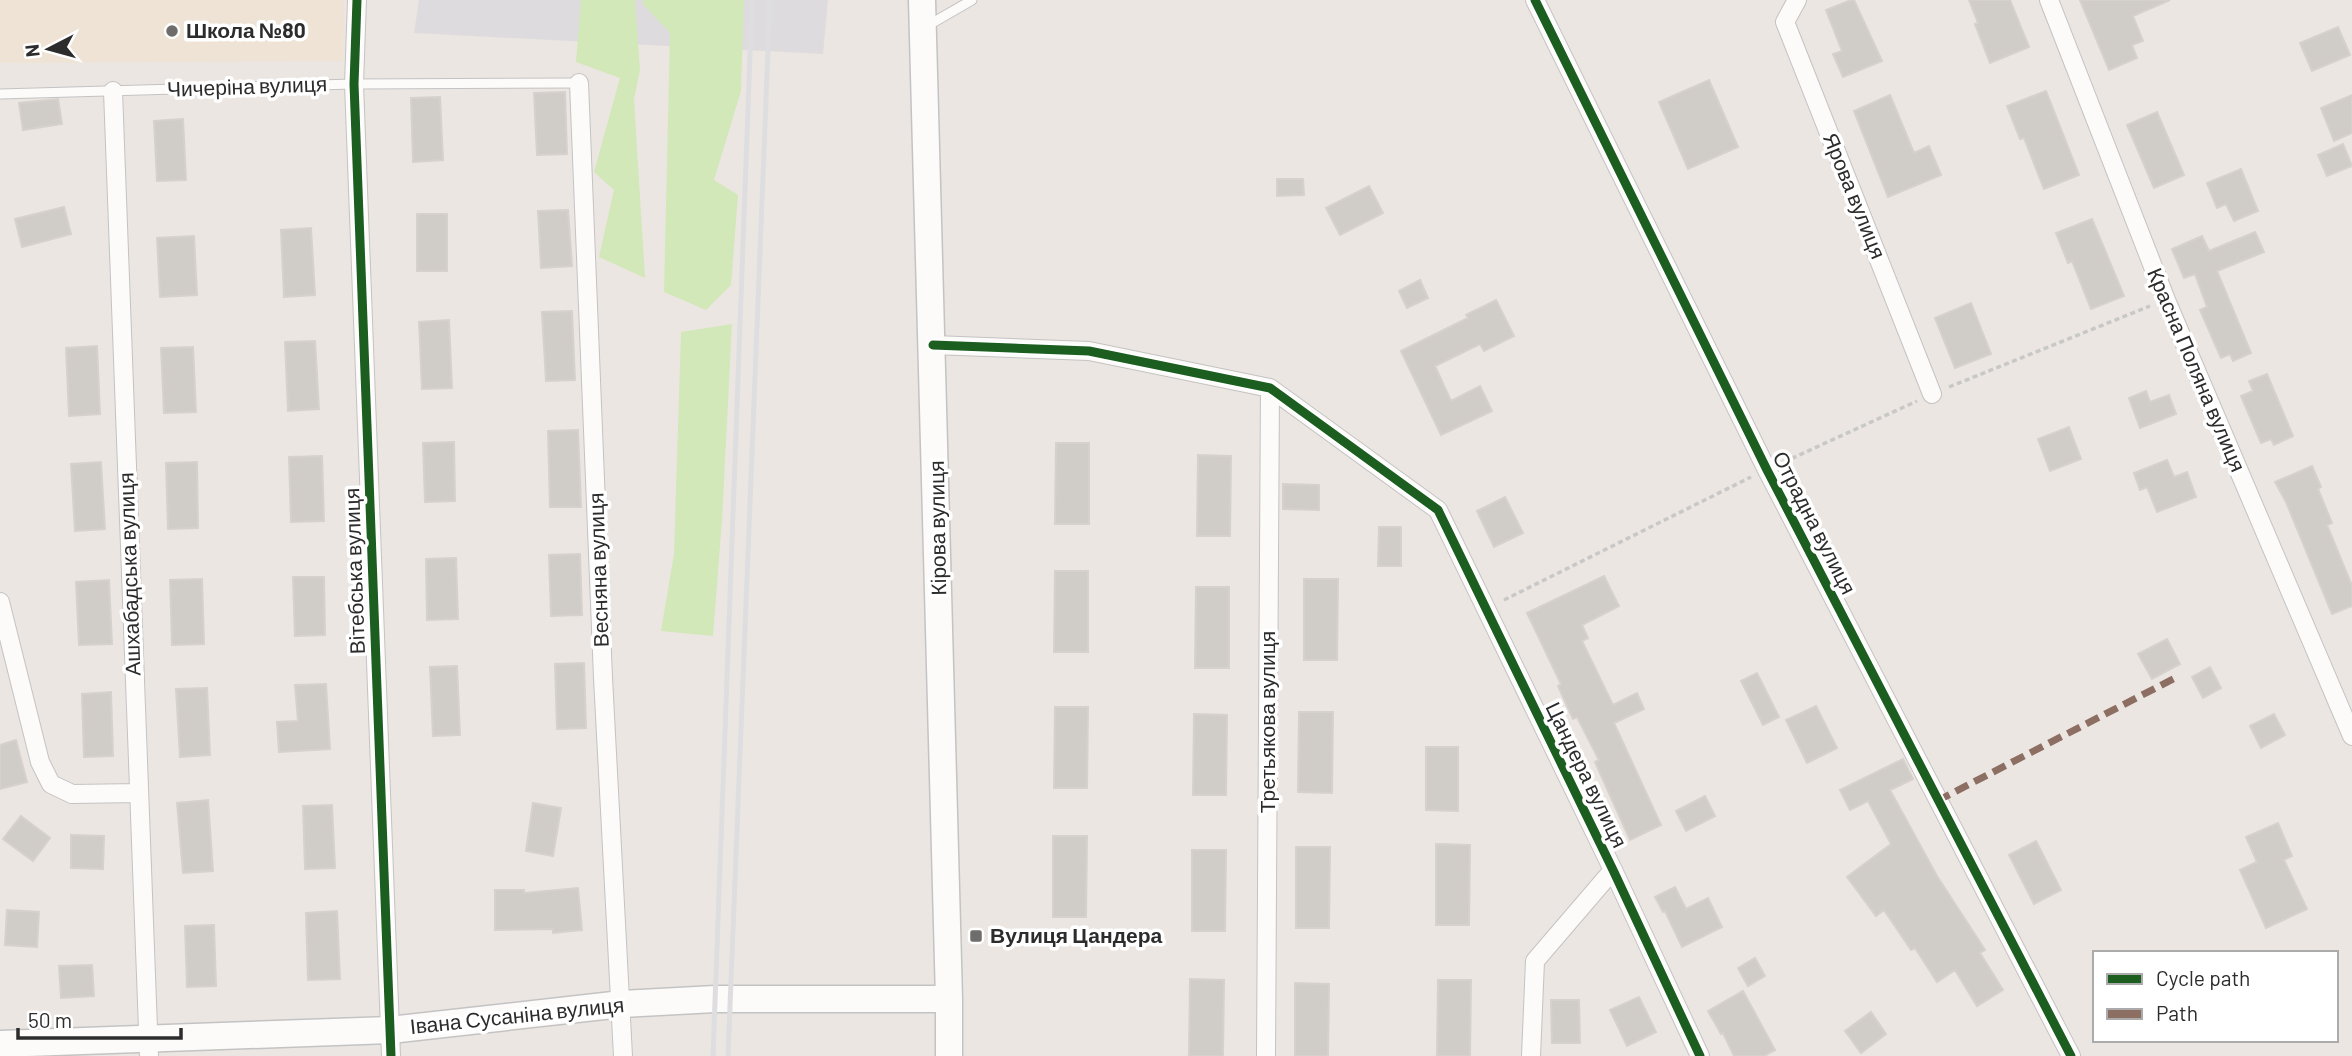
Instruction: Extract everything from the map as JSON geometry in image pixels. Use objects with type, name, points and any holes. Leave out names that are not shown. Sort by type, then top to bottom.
[{"type":"main road","name":"Кірова вулиця","points":[[922,0],[933,345],[949,1056]]},
{"type":"main road","name":"Івана Сусаніна вулиця","points":[[0,1044],[149,1048],[390,1043],[622,1004],[723,999],[949,999]]},
{"type":"street","name":"Вітебська вулиця","points":[[357,0],[354,84],[390,1043]]},
{"type":"street","name":"Отрадна вулиця","points":[[1535,0],[1767,470],[2071,1056]]},
{"type":"street","name":"Ярова вулиця","points":[[1797,0],[1785,22],[1933,394]]},
{"type":"street","name":"Красна Поляна вулиця","points":[[2049,0],[2166,300],[2352,736]]},
{"type":"street","name":"Весняна вулиця","points":[[579,83],[603,678],[623,1056]]},
{"type":"street","name":"Ашхабадська вулиця","points":[[113,91],[149,1048]]},
{"type":"street","points":[[933,345],[1089,351],[1270,388]]},
{"type":"street","name":"Цандера вулиця","points":[[1270,388],[1438,510],[1700,1056]]},
{"type":"street","name":"Третьякова вулиця","points":[[1266,1056],[1270,388]]},
{"type":"street","points":[[0,602],[40,762],[51,784],[72,794],[139,793]]},
{"type":"street","points":[[1531,1056],[1535,961],[1613,870]]},
{"type":"lane","points":[[923,29],[972,0]]},
{"type":"lane","name":"Чичеріна вулиця","points":[[0,94],[354,84],[579,83]]},
{"type":"path","points":[[1487,609],[1767,470],[1933,394],[2166,300]]},
{"type":"shaded area","name":"Школа №80","points":[[0,0],[344,0],[343,61],[0,63]]},
{"type":"shaded area","points":[[419,0],[828,0],[823,54],[414,33]]},
{"type":"green space","points":[[581,0],[635,0],[640,70],[634,99],[645,278],[599,257],[614,190],[594,172],[620,78],[576,62]]},
{"type":"green space","points":[[643,0],[744,0],[741,91],[714,180],[738,195],[731,285],[706,310],[664,292],[670,33],[643,4]]},
{"type":"green space","points":[[732,324],[713,636],[661,631],[674,554],[681,332]]},
{"type":"building","points":[[1854,0],[1882,61],[1843,77],[1833,54],[1842,51],[1826,10]]},
{"type":"building","points":[[1969,0],[2010,0],[2029,47],[1990,63]]},
{"type":"building","points":[[2080,0],[2170,0],[2133,16],[2143,41],[2132,45],[2137,58],[2109,70]]},
{"type":"building","points":[[2338,27],[2350,55],[2312,71],[2300,43]]},
{"type":"building","points":[[1709,80],[1738,147],[1688,169],[1659,102]]},
{"type":"building","points":[[2046,91],[2079,175],[2044,189],[2024,138],[2020,139],[2007,106]]},
{"type":"building","points":[[565,92],[567,154],[537,155],[534,93]]},
{"type":"building","points":[[1890,95],[1914,153],[1929,146],[1941,175],[1888,197],[1854,111]]},
{"type":"building","points":[[2352,95],[2352,133],[2334,141],[2321,108]]},
{"type":"building","points":[[440,97],[443,160],[413,162],[411,98]]},
{"type":"building","points":[[58,99],[62,124],[23,130],[19,103]]},
{"type":"building","points":[[2157,112],[2184,175],[2154,188],[2127,125]]},
{"type":"building","points":[[183,119],[186,180],[157,181],[154,121]]},
{"type":"building","points":[[2343,144],[2352,166],[2327,176],[2318,155]]},
{"type":"building","points":[[2241,169],[2258,211],[2234,221],[2226,204],[2217,208],[2207,183]]},
{"type":"building","points":[[1277,179],[1303,179],[1304,195],[1277,196]]},
{"type":"building","points":[[1369,186],[1383,213],[1340,235],[1326,208]]},
{"type":"building","points":[[64,207],[71,234],[22,247],[15,219]]},
{"type":"building","points":[[568,210],[572,266],[541,268],[538,211]]},
{"type":"building","points":[[417,214],[447,214],[447,271],[417,271]]},
{"type":"building","points":[[2092,219],[2124,296],[2091,309],[2072,261],[2068,263],[2056,233]]},
{"type":"building","points":[[311,228],[315,295],[284,297],[281,230]]},
{"type":"building","points":[[2255,232],[2264,252],[2217,271],[2251,353],[2233,361],[2230,354],[2221,358],[2200,310],[2207,307],[2195,274],[2184,278],[2172,249],[2202,236],[2209,251]]},
{"type":"building","points":[[194,236],[197,295],[160,297],[157,238]]},
{"type":"building","points":[[1420,280],[1428,298],[1407,308],[1399,291]]},
{"type":"building","points":[[1496,300],[1514,336],[1484,351],[1480,344],[1435,366],[1451,401],[1480,386],[1492,411],[1441,435],[1401,351],[1468,318],[1466,315]]},
{"type":"building","points":[[1971,303],[1991,354],[1955,368],[1935,318]]},
{"type":"building","points":[[572,311],[575,380],[546,381],[542,312]]},
{"type":"building","points":[[449,320],[452,388],[422,389],[419,322]]},
{"type":"building","points":[[315,341],[319,409],[288,411],[285,342]]},
{"type":"building","points":[[97,346],[100,414],[69,416],[66,348]]},
{"type":"building","points":[[193,347],[196,412],[164,413],[161,348]]},
{"type":"building","points":[[2267,374],[2293,436],[2274,445],[2271,439],[2261,443],[2241,396],[2253,391],[2249,381]]},
{"type":"building","points":[[2146,391],[2150,402],[2169,395],[2176,414],[2140,428],[2129,398]]},
{"type":"building","points":[[2069,427],[2081,459],[2050,471],[2038,439]]},
{"type":"building","points":[[578,430],[581,507],[550,507],[548,431]]},
{"type":"building","points":[[454,442],[455,501],[425,502],[423,443]]},
{"type":"building","points":[[1056,443],[1089,443],[1089,524],[1055,524]]},
{"type":"building","points":[[1198,455],[1231,456],[1230,536],[1197,536]]},
{"type":"building","points":[[322,456],[324,521],[291,522],[289,457]]},
{"type":"building","points":[[2167,460],[2174,477],[2187,472],[2196,497],[2157,512],[2147,487],[2140,490],[2134,473]]},
{"type":"building","points":[[101,462],[105,529],[75,531],[71,464]]},
{"type":"building","points":[[197,462],[198,528],[168,529],[166,463]]},
{"type":"building","points":[[2312,466],[2332,523],[2327,525],[2352,586],[2352,606],[2332,614],[2286,502],[2275,482]]},
{"type":"building","points":[[1283,484],[1319,485],[1319,510],[1283,509]]},
{"type":"building","points":[[1505,497],[1523,533],[1494,547],[1477,511]]},
{"type":"building","points":[[1379,527],[1401,527],[1401,566],[1378,566]]},
{"type":"building","points":[[580,554],[582,615],[551,616],[549,555]]},
{"type":"building","points":[[456,558],[458,619],[427,620],[426,559]]},
{"type":"building","points":[[1055,571],[1088,571],[1088,652],[1054,652]]},
{"type":"building","points":[[1604,576],[1619,606],[1582,625],[1588,638],[1582,641],[1613,705],[1637,693],[1644,709],[1614,723],[1661,825],[1630,840],[1595,762],[1599,760],[1577,717],[1573,719],[1558,686],[1561,684],[1527,613]]},
{"type":"building","points":[[293,577],[324,577],[325,635],[295,636]]},
{"type":"building","points":[[202,579],[204,644],[172,645],[170,580]]},
{"type":"building","points":[[1304,579],[1338,579],[1337,660],[1304,660]]},
{"type":"building","points":[[109,580],[112,644],[79,645],[76,582]]},
{"type":"building","points":[[1196,587],[1229,587],[1229,668],[1195,668]]},
{"type":"building","points":[[2167,639],[2180,664],[2152,679],[2138,654]]},
{"type":"building","points":[[584,663],[586,728],[557,729],[555,664]]},
{"type":"building","points":[[457,666],[460,735],[433,736],[430,667]]},
{"type":"building","points":[[2210,667],[2221,688],[2203,698],[2192,677]]},
{"type":"building","points":[[1757,673],[1779,717],[1763,725],[1741,681]]},
{"type":"building","points":[[326,684],[330,749],[279,752],[277,722],[298,721],[295,685]]},
{"type":"building","points":[[207,688],[210,755],[180,757],[176,689]]},
{"type":"building","points":[[111,692],[113,756],[84,757],[82,694]]},
{"type":"building","points":[[1816,706],[1837,748],[1807,763],[1786,720]]},
{"type":"building","points":[[1055,707],[1088,707],[1087,788],[1054,788]]},
{"type":"building","points":[[1299,712],[1333,712],[1332,793],[1298,792]]},
{"type":"building","points":[[1194,714],[1227,715],[1226,795],[1193,795]]},
{"type":"building","points":[[2274,714],[2285,735],[2261,748],[2250,726]]},
{"type":"building","points":[[16,740],[27,782],[0,789],[0,745]]},
{"type":"building","points":[[1426,747],[1458,747],[1458,811],[1426,810]]},
{"type":"building","points":[[1903,759],[1913,779],[1890,790],[1937,876],[1985,950],[1980,953],[2003,990],[1977,1006],[1955,970],[1937,982],[1915,948],[1911,950],[1884,910],[1876,916],[1847,877],[1891,844],[1868,801],[1850,810],[1840,790]]},
{"type":"building","points":[[1705,796],[1715,816],[1686,831],[1676,811]]},
{"type":"building","points":[[208,800],[213,871],[183,873],[177,803]]},
{"type":"building","points":[[533,803],[561,808],[553,856],[526,851]]},
{"type":"building","points":[[332,805],[335,868],[305,869],[303,806]]},
{"type":"building","points":[[21,816],[50,838],[33,861],[3,839]]},
{"type":"building","points":[[2278,823],[2292,856],[2284,860],[2307,909],[2266,928],[2240,870],[2257,862],[2246,837]]},
{"type":"building","points":[[71,835],[104,836],[103,869],[71,868]]},
{"type":"building","points":[[1053,836],[1087,836],[1086,917],[1053,917]]},
{"type":"building","points":[[2036,841],[2061,890],[2034,904],[2009,855]]},
{"type":"building","points":[[1436,844],[1470,845],[1469,925],[1436,925]]},
{"type":"building","points":[[1296,847],[1330,847],[1329,928],[1296,928]]},
{"type":"building","points":[[1192,850],[1226,850],[1225,931],[1192,931]]},
{"type":"building","points":[[1675,887],[1686,909],[1708,898],[1722,927],[1682,947],[1665,911],[1663,912],[1655,897]]},
{"type":"building","points":[[578,888],[582,930],[553,933],[553,929],[495,930],[495,890],[524,890],[524,893]]},
{"type":"building","points":[[7,910],[39,912],[37,947],[5,945]]},
{"type":"building","points":[[337,911],[340,979],[308,980],[306,913]]},
{"type":"building","points":[[214,925],[216,986],[187,987],[185,926]]},
{"type":"building","points":[[1755,958],[1765,976],[1748,986],[1738,968]]},
{"type":"building","points":[[92,965],[94,996],[61,998],[59,966]]},
{"type":"building","points":[[1190,979],[1224,980],[1223,1056],[1189,1056]]},
{"type":"building","points":[[1438,980],[1471,980],[1470,1056],[1437,1056]]},
{"type":"building","points":[[1295,983],[1329,984],[1328,1056],[1295,1056]]},
{"type":"building","points":[[1743,991],[1775,1050],[1764,1056],[1734,1056],[1708,1011]]},
{"type":"building","points":[[1639,997],[1656,1032],[1627,1046],[1610,1010]]},
{"type":"building","points":[[1551,1000],[1579,1000],[1580,1043],[1552,1043]]},
{"type":"building","points":[[1871,1012],[1886,1034],[1861,1053],[1845,1031]]},
{"type":"railway","points":[[713,1056],[752,0]]},
{"type":"railway","points":[[728,1056],[770,0]]},
{"type":"marked path","points":[[1937,801],[2175,678]]},
{"type":"cycle path","points":[[357,0],[354,84],[391,1056]]},
{"type":"cycle path","points":[[1535,0],[1767,470],[2071,1056]]},
{"type":"cycle path","points":[[933,345],[1089,351],[1270,388],[1438,510],[1700,1056]]},
{"type":"place","name":"Школа №80","points":[[172,31]]},
{"type":"place","name":"Вулиця Цандера","points":[[976,936]]}]
